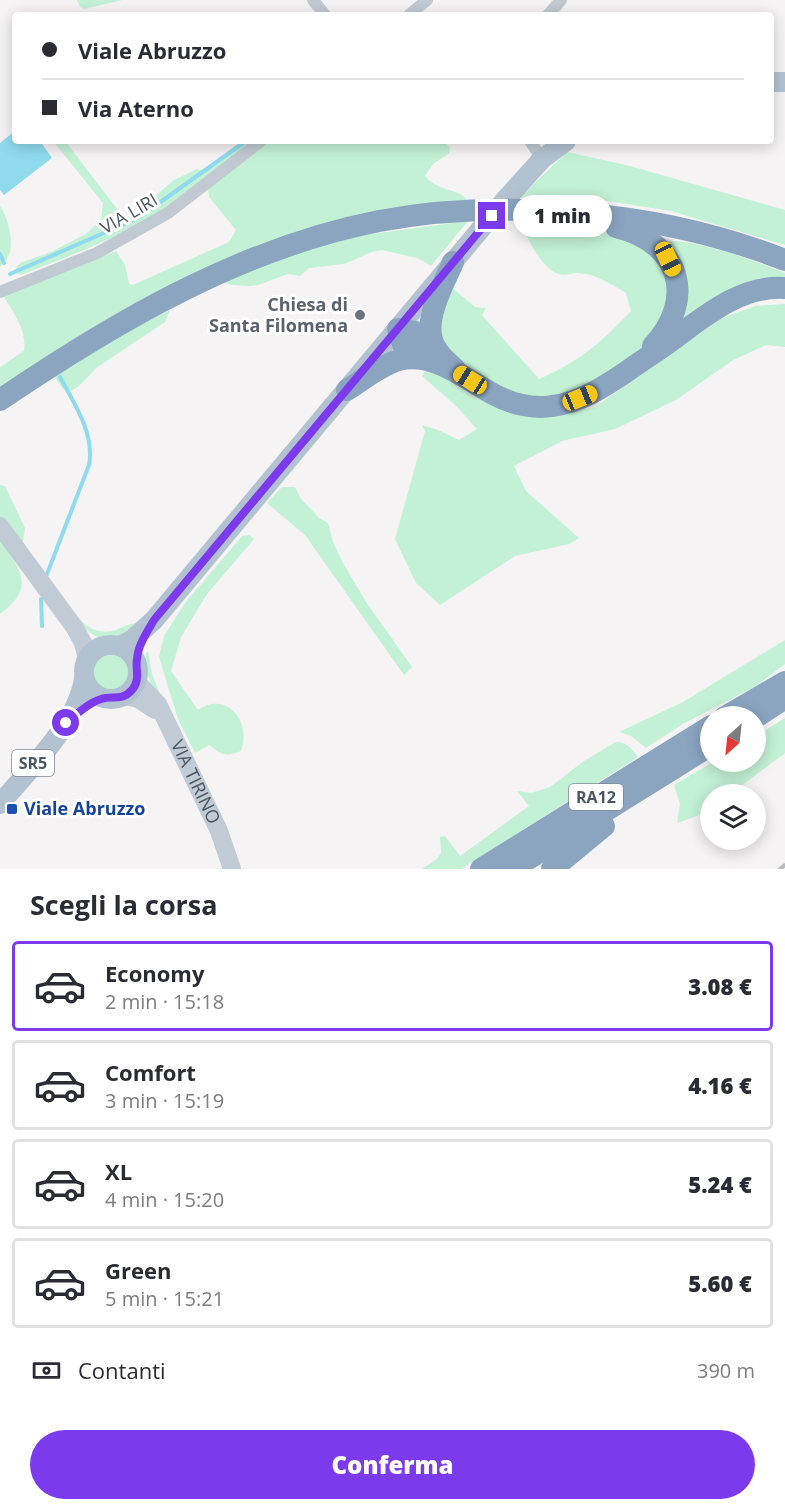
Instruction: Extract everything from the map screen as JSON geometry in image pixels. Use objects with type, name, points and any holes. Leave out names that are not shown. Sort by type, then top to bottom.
[{"type":"highway","points":[[0,400],[136,315],[243,264],[285,247],[379,221],[451,211],[557,211],[660,224],[719,237],[785,260]]},
{"type":"highway","points":[[557,211],[642,235],[661,250],[673,270],[678,288],[678,304],[674,318],[636,365]]},
{"type":"highway","points":[[660,224],[687,219],[785,249]]},
{"type":"highway","points":[[425,353],[432,317],[453,262]]},
{"type":"highway","points":[[398,329],[404,347],[425,353],[509,402],[540,407],[567,404],[593,393],[732,299],[755,291],[785,288]]},
{"type":"highway","points":[[347,390],[393,362],[425,353]]},
{"type":"highway","points":[[749,706],[781,691]]},
{"type":"highway","points":[[766,707],[781,691]]},
{"type":"highway","name":"RA12","points":[[481,869],[700,733]]},
{"type":"highway","name":"RA12","points":[[512,869],[700,752]]},
{"type":"highway","points":[[552,869],[690,758]]},
{"type":"main road","points":[[120,646],[133,639],[154,620],[453,262],[542,159],[562,144]]},
{"type":"main road","points":[[0,526],[92,653],[108,645],[120,646],[126,649],[136,661],[138,668],[131,689]]},
{"type":"main road","points":[[136,661],[143,638],[154,620]]},
{"type":"main road","name":"SR5","points":[[0,804],[66,723],[80,698],[85,665],[92,653]]},
{"type":"main road","points":[[84,678],[88,687],[103,698]]},
{"type":"main road","name":"SR5","points":[[66,723],[86,707],[103,698],[118,699],[131,689]]},
{"type":"main road","name":"VIA TIRINO","points":[[131,689],[156,701],[225,848],[232,869]]},
{"type":"main road","name":"VIA TIRINO","points":[[225,848],[238,869]]},
{"type":"street","points":[[313,0],[323,12]]},
{"type":"street","points":[[413,12],[427,0]]},
{"type":"street","points":[[551,12],[561,0]]},
{"type":"street","name":"VIA LIRI","points":[[0,292],[97,253],[168,213],[257,144]]},
{"type":"street","points":[[532,144],[542,159]]},
{"type":"green space","points":[[77,0],[122,0],[84,9],[80,7]]},
{"type":"green space","points":[[55,144],[67,144],[121,214],[130,217],[174,180],[197,169],[204,171],[238,144],[247,144],[192,189],[144,221],[101,243],[21,275],[13,272],[20,263],[51,252],[86,234],[101,219],[103,203]]},
{"type":"green space","points":[[266,144],[446,144],[450,147],[449,153],[433,164],[425,176],[435,185],[458,193],[466,199],[464,203],[320,230],[0,392],[0,367],[24,351],[24,336],[19,322],[3,296],[116,251],[125,265],[129,284],[133,285],[229,242],[236,230],[209,197],[208,188]]},
{"type":"green space","points":[[567,152],[630,166],[785,210],[785,245],[671,211],[607,201],[519,198]]},
{"type":"green space","points":[[0,206],[8,223],[11,243],[9,255],[0,267]]},
{"type":"green space","points":[[468,221],[431,266],[417,258],[382,250],[344,264],[309,268],[300,276],[288,274],[258,285],[232,285],[222,282],[284,255],[364,235]]},
{"type":"green space","points":[[593,226],[626,234],[660,258],[672,300],[639,353],[572,394],[542,400],[516,396],[446,356],[436,331],[450,286],[475,307],[486,308],[482,315],[539,379],[566,366],[600,342],[631,311],[626,293],[591,275],[578,273],[561,275],[553,272],[537,254],[522,227]]},
{"type":"green space","points":[[677,241],[732,254],[785,273],[785,285],[678,330],[663,242]]},
{"type":"green space","points":[[785,304],[785,347],[766,345],[733,360],[676,400],[615,429],[562,441],[514,466],[526,491],[579,538],[569,544],[515,556],[440,605],[416,583],[395,539],[425,431],[422,425],[459,440],[477,429],[456,406],[422,376],[427,368],[473,396],[508,410],[546,417],[595,407],[722,318],[755,306]]},
{"type":"green space","points":[[170,310],[165,322],[96,368],[71,391],[62,388],[53,374],[124,333]]},
{"type":"green space","points":[[0,485],[5,486],[25,528],[23,541],[17,543],[0,522]]},
{"type":"green space","points":[[282,487],[295,487],[301,499],[319,518],[328,523],[333,542],[343,563],[366,602],[412,667],[404,675],[305,535],[267,503]]},
{"type":"green space","points":[[249,535],[254,539],[207,594],[181,637],[171,671],[198,710],[218,704],[234,712],[243,730],[241,751],[224,754],[209,745],[195,753],[178,719],[159,657],[164,636],[185,603],[242,536]]},
{"type":"green space","points":[[0,539],[19,570],[22,587],[11,604],[0,614]]},
{"type":"green space","points":[[72,612],[86,625],[103,632],[140,623],[125,636],[109,640],[101,639],[82,625]]},
{"type":"green space","points":[[785,640],[785,664],[756,686],[718,706],[700,706],[700,715],[646,748],[631,736],[619,732],[683,702]]},
{"type":"green space","points":[[148,651],[152,674],[161,697],[150,682],[147,672],[146,653]]},
{"type":"green space","points":[[111,655],[123,661],[129,673],[123,685],[111,691],[99,685],[93,673],[99,661]]},
{"type":"green space","points":[[785,718],[785,753],[766,767],[766,730]]},
{"type":"green space","points":[[616,742],[626,745],[638,757],[461,869],[422,869],[437,859],[441,853],[440,837],[445,836],[460,856],[529,806],[517,791],[531,793],[550,787],[584,761]]},
{"type":"green space","points":[[700,770],[700,772],[760,772],[744,784],[700,784],[700,814],[677,823],[680,804],[674,785]]},
{"type":"water","points":[[12,133],[12,144],[42,144],[52,158],[4,195],[0,190],[0,143]]},
{"type":"waterway","points":[[10,274],[138,218],[242,144]]},
{"type":"waterway","points":[[0,254],[4,263]]},
{"type":"waterway","points":[[47,574],[89,465],[90,453],[82,419],[60,377]]},
{"type":"waterway","points":[[41,599],[42,626]]},
{"type":"railway","points":[[780,869],[785,865]]},
{"type":"place","name":"Chiesa di Santa Filomena","points":[[360,315]]},
{"type":"place","name":"Viale Abruzzo","points":[[12,809]]},
{"type":"route","points":[[66,723],[86,707],[103,698],[118,699],[130,692],[137,682],[138,652],[154,620],[492,216]]}]
